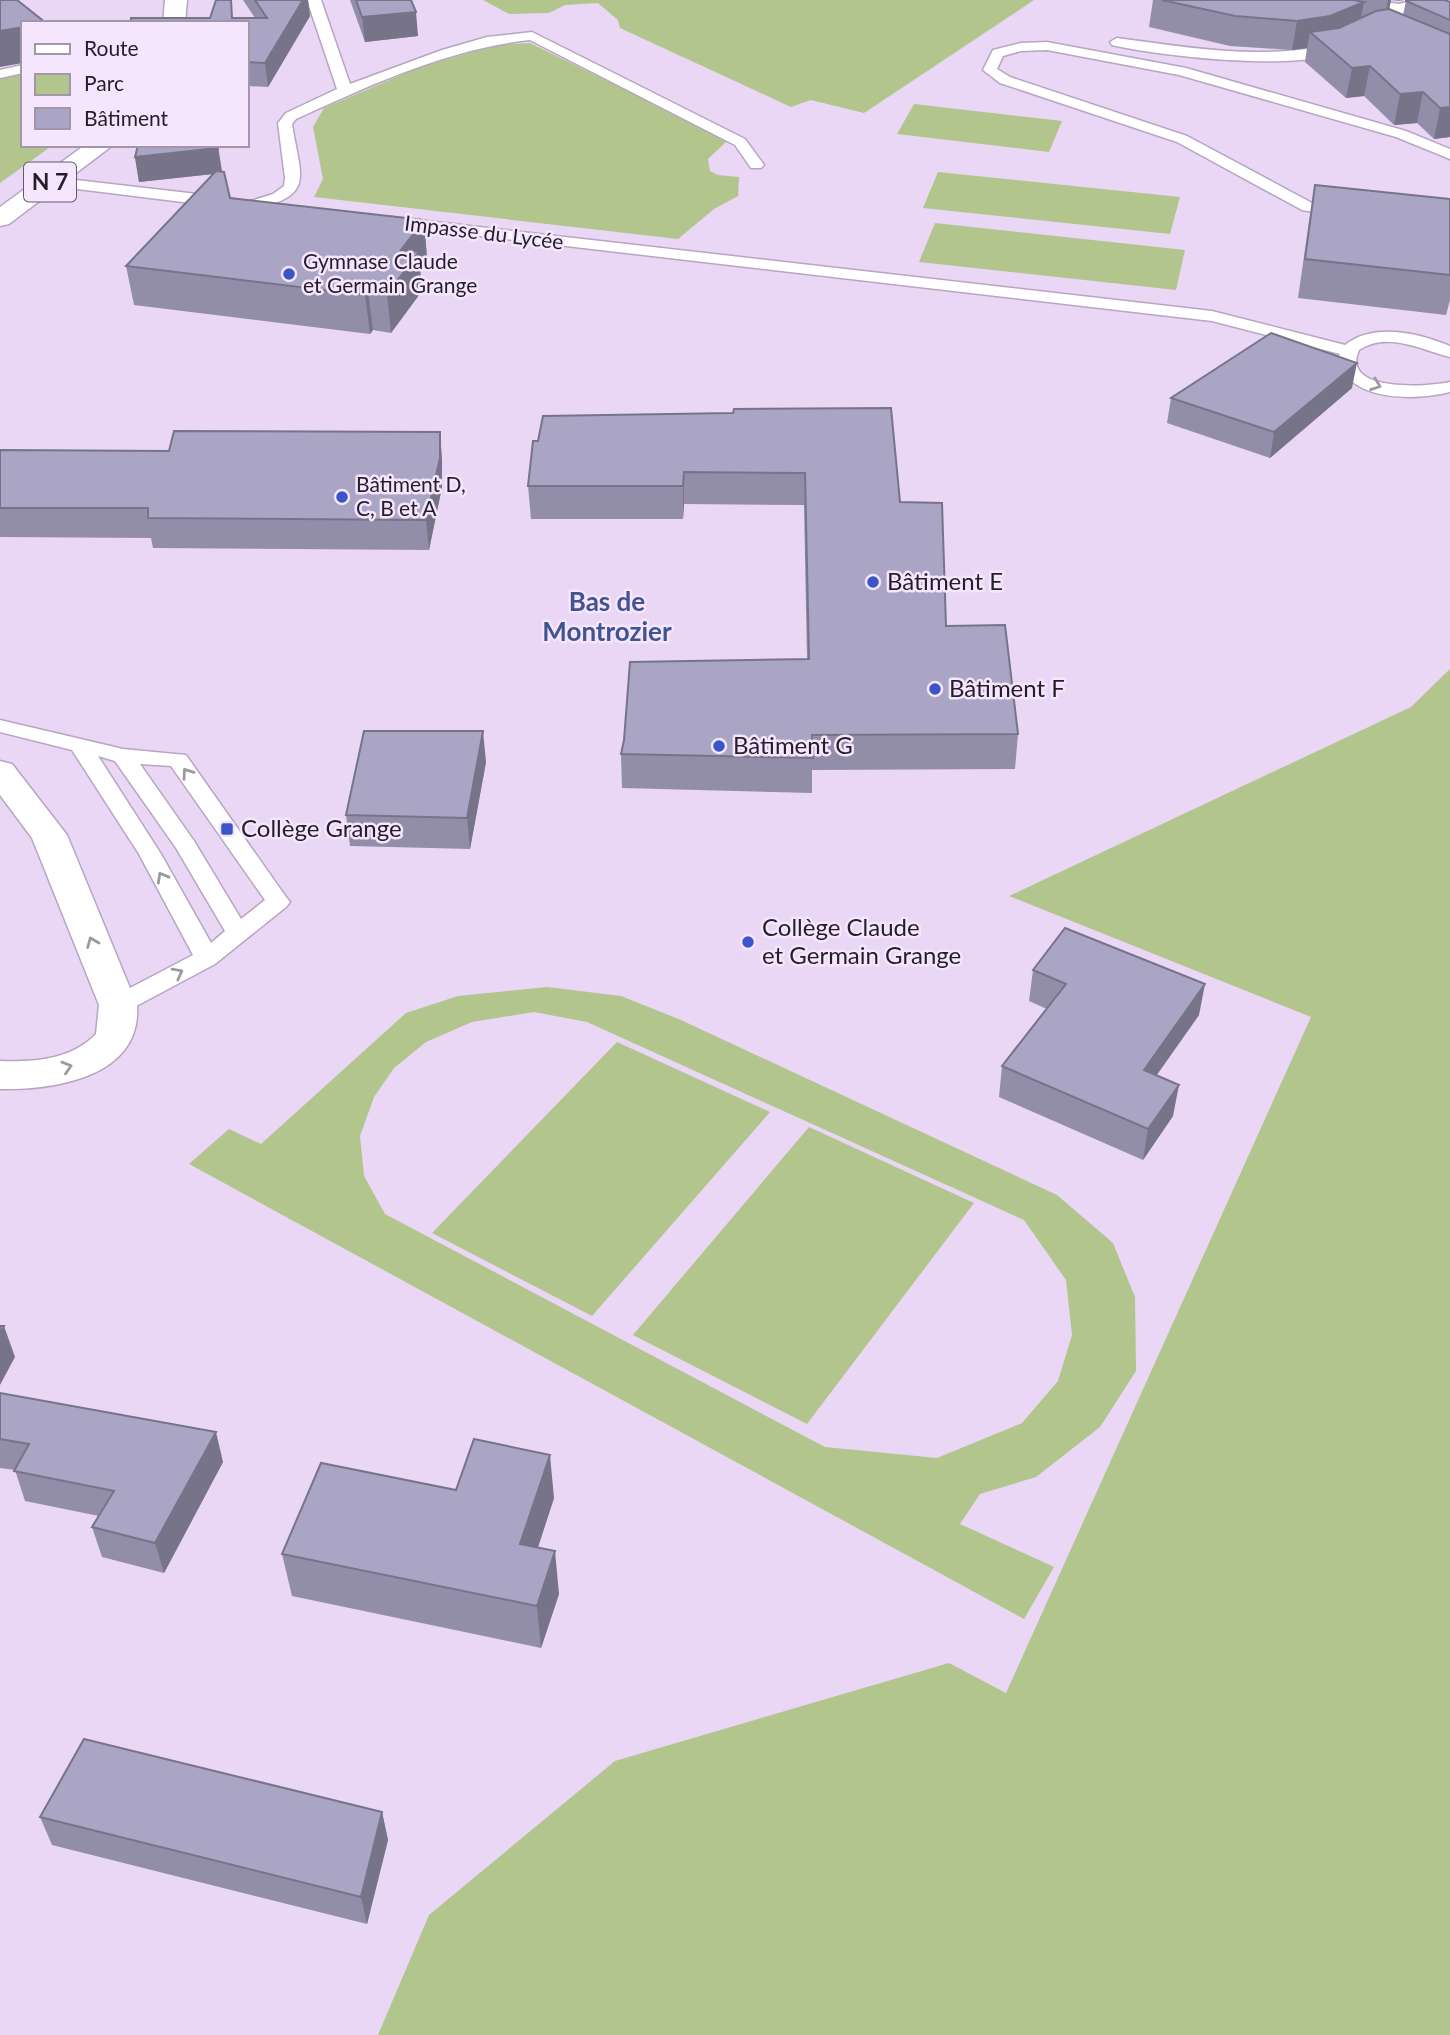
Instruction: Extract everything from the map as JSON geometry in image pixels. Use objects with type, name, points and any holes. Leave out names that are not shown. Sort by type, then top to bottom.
[{"type":"street","points":[[174,21],[176,0]]},
{"type":"street","points":[[1345,0],[1413,14]]},
{"type":"street","name":"N 7","points":[[0,219],[98,147]]},
{"type":"street","points":[[0,772],[49,835],[118,1005],[119,1022],[111,1042],[93,1058],[63,1069],[33,1075],[0,1075]]},
{"type":"lane","points":[[314,0],[345,90]]},
{"type":"lane","points":[[250,206],[279,197],[291,188],[293,178],[285,123],[291,116],[345,90],[447,53],[492,40],[532,36],[740,142],[756,165]]},
{"type":"lane","points":[[1117,42],[1286,58],[1328,52],[1353,41]]},
{"type":"lane","points":[[1362,216],[1308,207],[1182,139],[1005,80],[990,70],[992,62],[998,53],[1047,46],[1181,71],[1401,134],[1450,154]]},
{"type":"lane","points":[[0,74],[21,69]]},
{"type":"lane","points":[[50,182],[291,210]]},
{"type":"lane","name":"Impasse du Lycée","points":[[374,220],[834,275],[1212,316],[1350,351]]},
{"type":"lane","points":[[1444,392],[1394,391],[1360,379],[1350,369],[1347,360],[1350,351],[1372,339],[1389,337],[1425,341],[1450,352]]},
{"type":"lane","points":[[0,726],[123,757],[178,761],[278,902],[207,958],[118,1005]]},
{"type":"lane","points":[[80,746],[150,855],[207,958]]},
{"type":"lane","points":[[123,757],[186,846],[238,933]]},
{"type":"green space","points":[[483,0],[1034,0],[864,113],[811,100],[791,107],[620,28],[618,20],[598,3],[565,5],[549,13],[509,14]]},
{"type":"green space","points":[[530,43],[728,140],[708,159],[710,171],[718,175],[739,177],[738,196],[714,209],[678,239],[314,197],[323,179],[313,127],[324,108],[420,67],[497,45]]},
{"type":"green space","points":[[21,74],[21,147],[50,147],[0,183],[0,79]]},
{"type":"green space","points":[[914,104],[1062,121],[1049,152],[897,134]]},
{"type":"green space","points":[[938,172],[1180,197],[1170,234],[923,208]]},
{"type":"green space","points":[[935,223],[1185,250],[1176,290],[919,262]]},
{"type":"green space","points":[[1450,669],[1450,2035],[378,2035],[429,1915],[615,1761],[949,1663],[1006,1693],[1311,1017],[1009,896],[1411,707]]},
{"type":"green space","points":[[547,987],[621,996],[681,1020],[1057,1195],[1113,1243],[1135,1297],[1136,1371],[1100,1427],[1036,1477],[980,1494],[960,1524],[1054,1567],[1024,1619],[189,1164],[229,1129],[261,1144],[406,1013],[458,996]],"holes":[[[534,1012],[587,1022],[1024,1220],[1066,1280],[1072,1335],[1058,1381],[1022,1423],[937,1458],[825,1447],[385,1214],[364,1176],[360,1136],[374,1097],[394,1068],[426,1042],[472,1022]]]},
{"type":"green space","points":[[617,1042],[770,1112],[592,1316],[432,1233]]},
{"type":"green space","points":[[809,1127],[974,1203],[807,1424],[633,1335]]},
{"type":"building","points":[[0,0],[17,0],[43,21],[21,21],[21,27],[0,31]]},
{"type":"building","points":[[216,0],[231,0],[232,18],[267,18],[255,0],[303,0],[265,63],[248,62],[248,21],[131,21],[131,18],[210,18]]},
{"type":"building","points":[[356,0],[411,0],[416,12],[362,17]]},
{"type":"building","points":[[1162,0],[1364,2],[1330,16],[1297,21],[1235,16]]},
{"type":"building","points":[[1406,1],[1450,2],[1450,20]]},
{"type":"building","points":[[1389,9],[1450,34],[1450,107],[1440,108],[1423,92],[1400,94],[1370,66],[1352,68],[1310,32],[1339,28],[1376,11]]},
{"type":"building","points":[[138,147],[218,147],[218,148],[135,157]]},
{"type":"building","points":[[216,171],[224,172],[230,198],[424,220],[401,250],[419,252],[387,294],[368,291],[365,295],[126,266]]},
{"type":"building","points":[[1315,185],[1450,199],[1450,275],[1305,259]]},
{"type":"building","points":[[1271,333],[1357,363],[1274,432],[1171,398]]},
{"type":"building","points":[[891,408],[900,502],[942,503],[946,626],[1005,625],[1018,734],[812,735],[813,758],[621,754],[630,662],[809,659],[805,473],[684,472],[683,486],[528,486],[533,441],[538,441],[543,416],[733,413],[734,409]]},
{"type":"building","points":[[174,431],[440,432],[440,458],[426,520],[148,518],[148,508],[0,508],[0,450],[169,451]]},
{"type":"building","points":[[364,731],[483,731],[467,818],[346,815]]},
{"type":"building","points":[[1065,928],[1205,984],[1144,1070],[1179,1085],[1148,1129],[1002,1066],[1066,984],[1033,970]]},
{"type":"building","points":[[0,1393],[216,1432],[155,1543],[92,1527],[114,1491],[14,1471],[29,1444],[0,1439]]},
{"type":"building","points":[[474,1439],[550,1455],[520,1544],[555,1551],[537,1606],[282,1554],[321,1463],[456,1490]]},
{"type":"building","points":[[84,1739],[382,1812],[361,1897],[40,1817]]},
{"type":"place","name":"Gymnase Claude et Germain Grange","points":[[289,274]]},
{"type":"place","name":"Bâtiment D, C, B et A","points":[[342,497]]},
{"type":"place","name":"Bâtiment E","points":[[873,582]]},
{"type":"place","name":"Bâtiment F","points":[[935,689]]},
{"type":"place","name":"Bâtiment G","points":[[719,746]]},
{"type":"place","name":"Collège Grange","points":[[227,829]]},
{"type":"place","name":"Collège Claude et Germain Grange","points":[[748,942]]},
{"type":"district","name":"Bas de Montrozier","points":[[607,617]]}]
